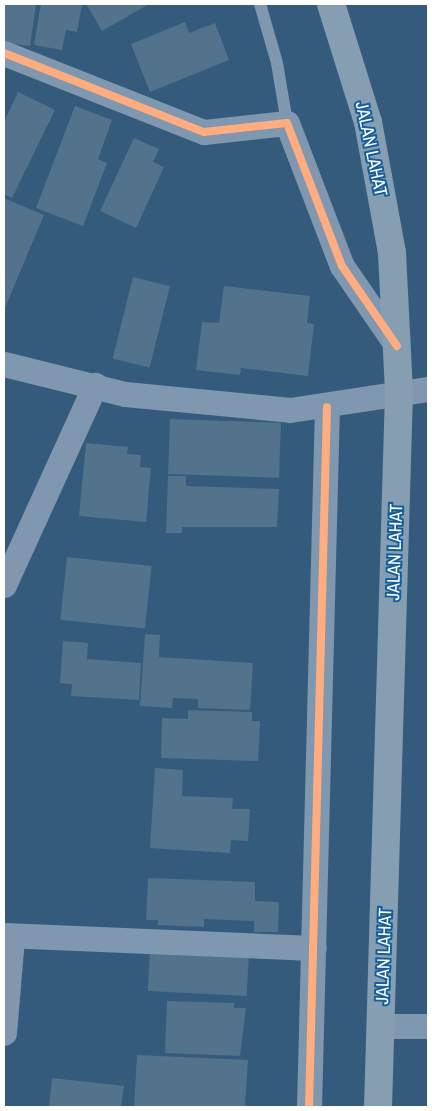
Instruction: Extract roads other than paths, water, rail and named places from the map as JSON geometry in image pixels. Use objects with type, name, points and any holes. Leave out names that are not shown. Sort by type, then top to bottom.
[{"type":"main road","name":"JALAN LAHAT","points":[[330,4],[368,122],[392,253],[400,392],[382,1026],[378,1107]]},
{"type":"street","points":[[4,53],[204,132],[287,123],[342,266],[397,346]]},
{"type":"street","points":[[4,364],[125,394],[290,410],[327,407],[400,392],[428,389]]},
{"type":"street","points":[[4,585],[94,386]]},
{"type":"street","points":[[308,1107],[314,948],[327,407]]},
{"type":"street","points":[[4,1033],[8,936],[314,948]]},
{"type":"street","points":[[382,1026],[428,1026]]},
{"type":"lane","points":[[260,4],[277,63],[287,123]]}]
